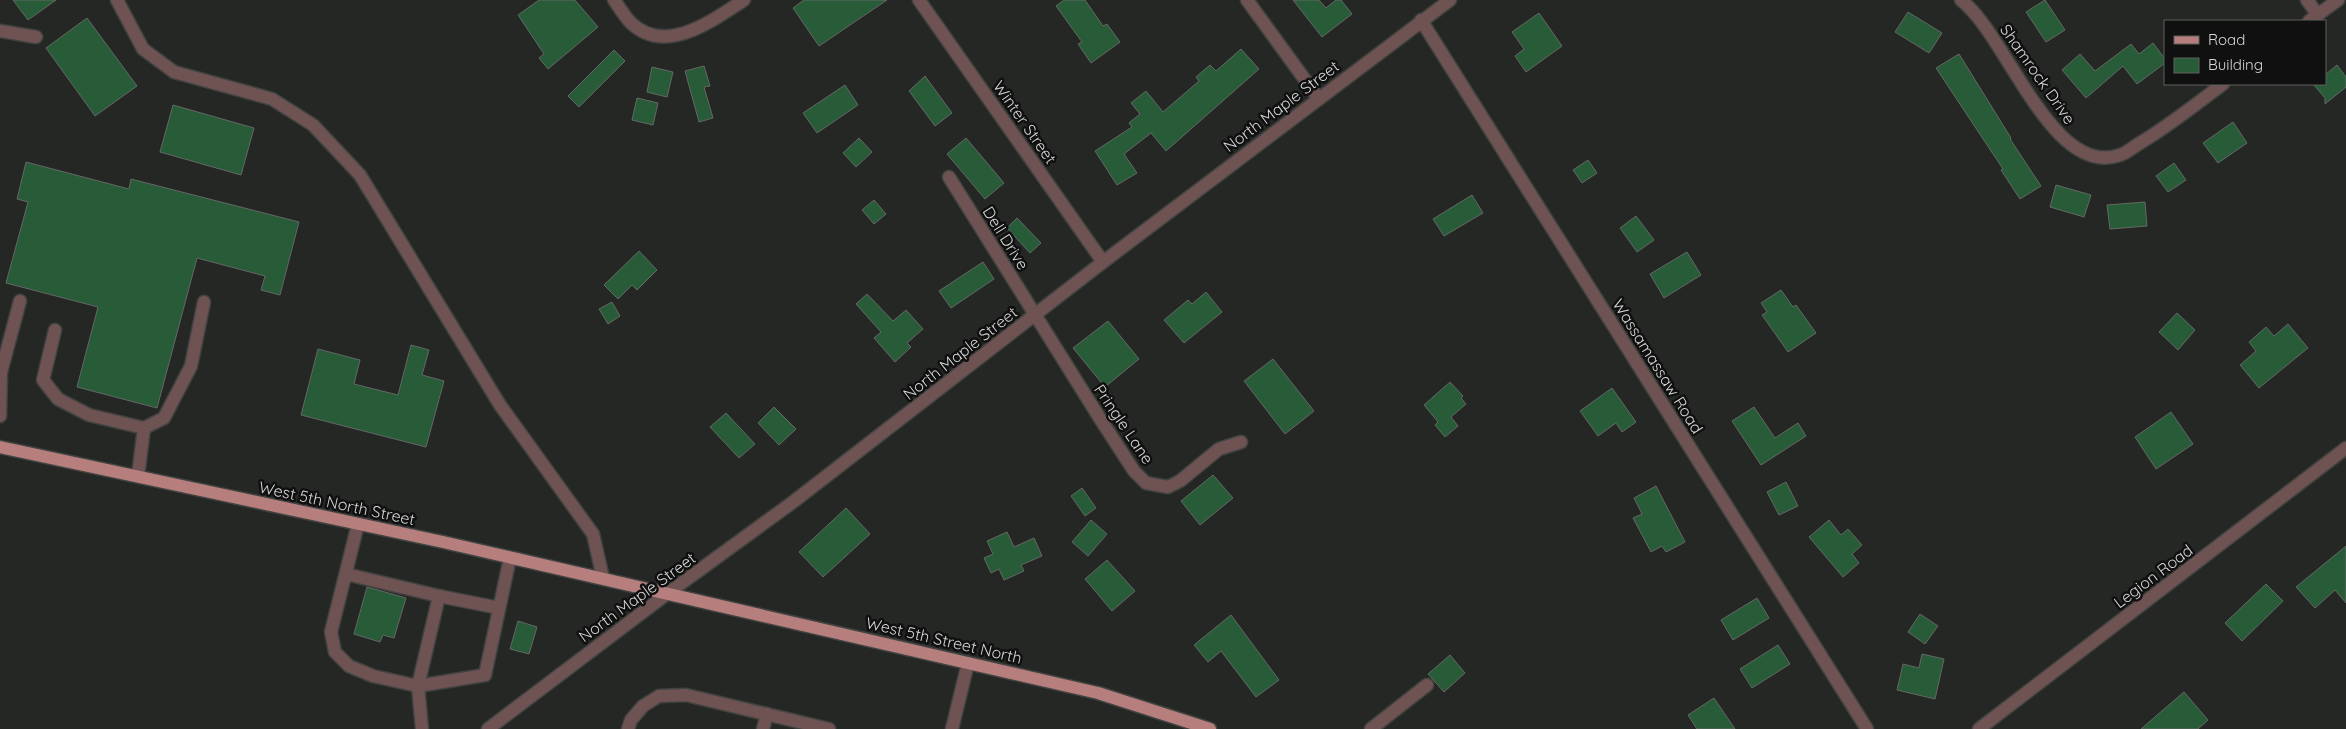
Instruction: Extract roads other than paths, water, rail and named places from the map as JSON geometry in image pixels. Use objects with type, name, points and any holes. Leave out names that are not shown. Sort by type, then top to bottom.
[{"type":"main road","name":"West 5th North Street","points":[[0,447],[668,593]]},
{"type":"main road","name":"West 5th Street North","points":[[668,593],[1098,693],[1200,728]]},
{"type":"street","points":[[117,0],[143,49],[174,72],[272,99],[313,125],[360,175],[500,405],[593,534],[603,578]]},
{"type":"street","points":[[614,0],[631,22],[648,34],[662,36],[683,34],[703,26],[744,0]]},
{"type":"street","name":"Winter Street","points":[[919,0],[1103,262]]},
{"type":"street","points":[[1247,0],[1319,98]]},
{"type":"street","name":"North Maple Street","points":[[488,729],[668,593],[777,514],[1103,262],[1421,20],[1450,0]]},
{"type":"street","name":"Shamrock Drive","points":[[1961,0],[1979,17],[2000,46],[2050,124],[2075,149],[2089,156],[2105,158],[2121,155],[2151,136],[2222,85]]},
{"type":"street","points":[[2307,0],[2313,18],[2338,0]]},
{"type":"street","name":"Wassamassaw Road","points":[[1421,20],[1867,729]]},
{"type":"street","points":[[0,31],[36,37]]},
{"type":"street","name":"Dell Drive","points":[[949,177],[1035,316]]},
{"type":"street","points":[[0,416],[1,371],[20,301]]},
{"type":"street","points":[[55,330],[43,380],[58,399],[89,416],[144,428],[164,418],[191,366],[204,302]]},
{"type":"street","name":"Pringle Lane","points":[[1035,316],[1134,472],[1146,483],[1168,487],[1180,481],[1219,449],[1241,442]]},
{"type":"street","points":[[138,476],[144,428]]},
{"type":"street","name":"Legion Road","points":[[1979,729],[2346,448]]},
{"type":"street","points":[[358,524],[331,632],[335,652],[349,666],[373,676],[418,686],[485,675],[510,558]]},
{"type":"street","points":[[346,574],[499,608]]},
{"type":"street","points":[[422,729],[418,686],[439,596]]},
{"type":"street","points":[[952,729],[968,663]]},
{"type":"street","points":[[1371,729],[1427,685]]},
{"type":"street","points":[[628,729],[631,720],[643,706],[659,696],[686,694],[830,729]]},
{"type":"street","points":[[764,729],[767,714]]}]
